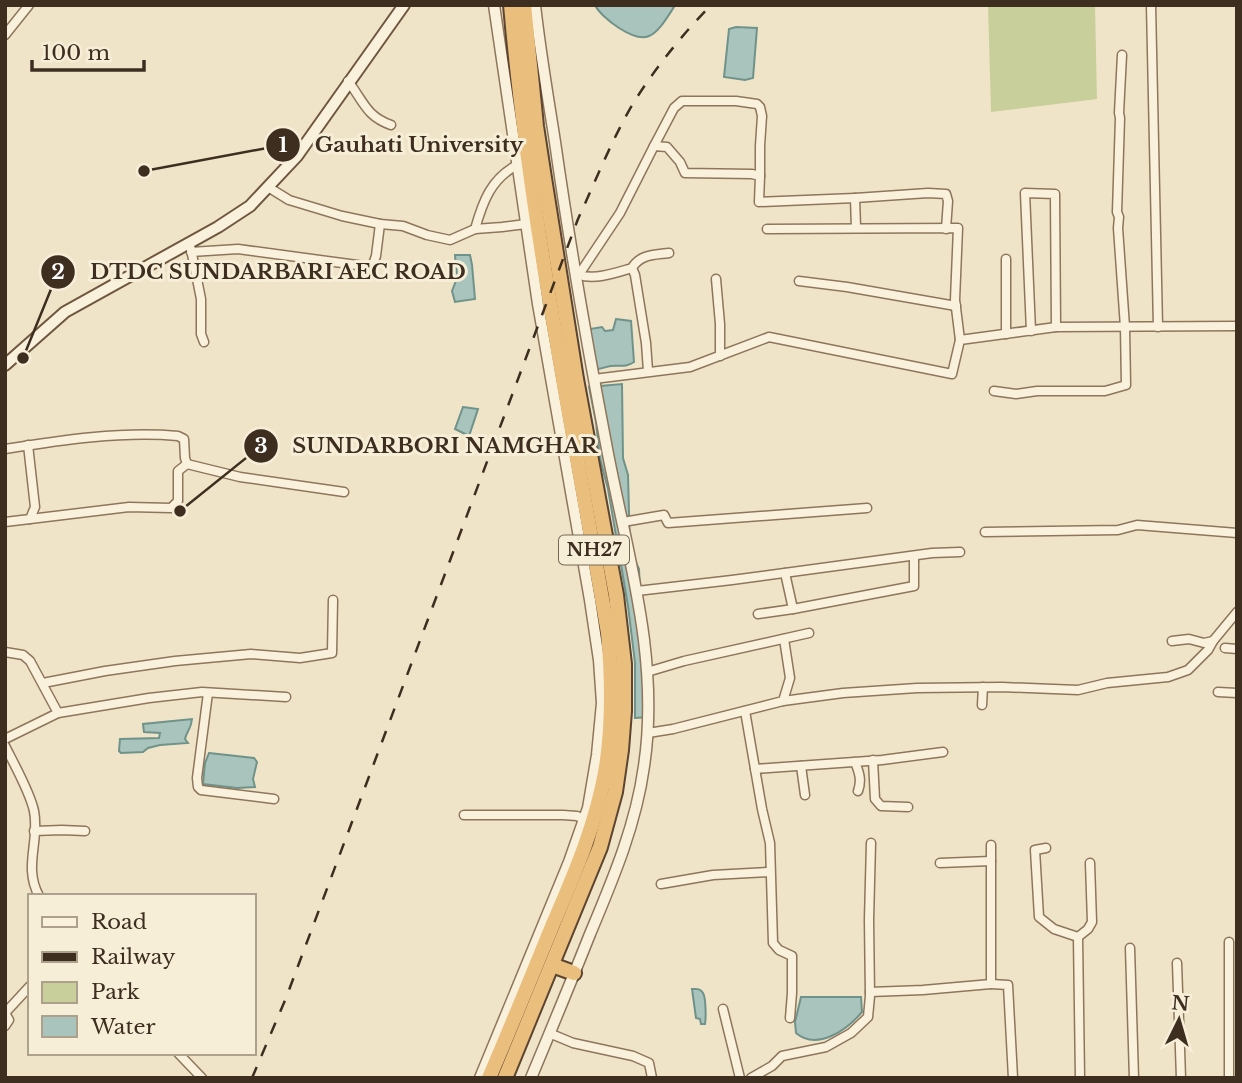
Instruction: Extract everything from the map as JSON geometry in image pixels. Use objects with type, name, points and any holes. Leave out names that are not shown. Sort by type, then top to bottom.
[{"type":"highway","name":"NH27","points":[[489,1078],[573,878],[593,823],[606,768],[612,711],[608,633],[562,381],[528,165],[511,5]]},
{"type":"highway","name":"NH27","points":[[505,1078],[592,870],[611,811],[621,750],[625,685],[616,594],[576,379],[544,178],[524,5]]},
{"type":"highway","points":[[552,965],[574,973]]},
{"type":"main road","points":[[5,365],[65,312],[191,247],[250,206],[297,156],[404,5]]},
{"type":"street","points":[[5,35],[29,5]]},
{"type":"street","points":[[480,1078],[569,862],[588,808],[602,703],[599,660],[588,586],[538,304],[494,5]]},
{"type":"street","points":[[531,1078],[617,869],[638,800],[648,733],[645,641],[594,379],[535,5]]},
{"type":"street","points":[[1151,5],[1158,327]]},
{"type":"street","points":[[994,391],[1016,394],[1037,391],[1105,391],[1126,385],[1117,212],[1122,55]]},
{"type":"street","points":[[348,81],[369,113],[377,120],[391,125]]},
{"type":"street","points":[[577,277],[620,213],[674,108],[682,101],[736,101],[757,104],[760,107],[759,202],[946,194],[946,229]]},
{"type":"street","points":[[654,146],[667,147],[680,162],[685,173],[760,176]]},
{"type":"street","points":[[475,229],[480,211],[498,178],[517,165]]},
{"type":"street","points":[[268,187],[289,201],[342,216],[403,226],[427,236],[450,240],[475,229],[526,224]]},
{"type":"street","points":[[1030,327],[1025,194],[1055,194],[1056,323]]},
{"type":"street","points":[[855,198],[856,228]]},
{"type":"street","points":[[204,342],[201,334],[201,299],[191,247],[237,249],[372,267],[380,224]]},
{"type":"street","points":[[594,379],[690,367],[769,337],[952,374],[960,340],[956,306],[958,228],[767,229]]},
{"type":"street","points":[[577,277],[612,274],[632,268],[636,260],[644,257],[669,253]]},
{"type":"street","points":[[1006,259],[1006,334]]},
{"type":"street","points":[[632,268],[646,343],[648,371]]},
{"type":"street","points":[[716,279],[720,356]]},
{"type":"street","points":[[799,281],[956,306]]},
{"type":"street","points":[[960,340],[1006,334],[1056,323],[1125,327],[1237,326]]},
{"type":"street","points":[[5,449],[131,434],[178,436],[184,439],[187,464]]},
{"type":"street","points":[[28,445],[34,507],[30,519]]},
{"type":"street","points":[[187,464],[240,477],[344,492]]},
{"type":"street","points":[[5,522],[129,508],[171,508],[177,501],[178,471],[187,464]]},
{"type":"street","points":[[622,522],[664,515],[668,523],[867,508]]},
{"type":"street","points":[[985,531],[1118,530],[1137,525],[1237,533]]},
{"type":"street","points":[[637,591],[960,552]]},
{"type":"street","points":[[758,614],[914,586],[914,556]]},
{"type":"street","points":[[785,573],[793,609]]},
{"type":"street","points":[[43,683],[175,661],[251,654],[300,658],[332,653],[333,600]]},
{"type":"street","points":[[648,733],[783,701],[855,692],[983,687],[1078,690],[1107,683],[1168,677],[1188,670],[1208,650],[1237,612]]},
{"type":"street","points":[[647,672],[809,633]]},
{"type":"street","points":[[783,701],[790,678],[784,639]]},
{"type":"street","points":[[1172,641],[1213,641]]},
{"type":"street","points":[[1225,648],[1237,649]]},
{"type":"street","points":[[5,652],[23,655],[30,661],[58,713]]},
{"type":"street","points":[[982,705],[983,687]]},
{"type":"street","points":[[1218,692],[1237,694]]},
{"type":"street","points":[[208,693],[198,788],[274,799]]},
{"type":"street","points":[[5,739],[58,713],[149,698],[208,693],[286,698]]},
{"type":"street","points":[[746,711],[770,843],[772,943],[792,956],[790,1018]]},
{"type":"street","points":[[5,746],[34,810],[31,860],[33,884],[38,894]]},
{"type":"street","points":[[755,769],[943,752]]},
{"type":"street","points":[[873,760],[875,799],[881,806],[908,807]]},
{"type":"street","points":[[855,762],[860,783],[858,791]]},
{"type":"street","points":[[802,766],[806,795]]},
{"type":"street","points":[[464,815],[563,815],[584,819]]},
{"type":"street","points":[[34,831],[85,831]]},
{"type":"street","points":[[751,1078],[772,1066],[782,1056],[826,1047],[851,1033],[868,1017],[871,843]]},
{"type":"street","points":[[991,845],[991,984]]},
{"type":"street","points":[[1046,848],[1035,850],[1040,917],[1054,929],[1079,937]]},
{"type":"street","points":[[940,863],[991,861]]},
{"type":"street","points":[[1080,1078],[1079,937],[1092,922],[1090,863]]},
{"type":"street","points":[[661,884],[713,875],[769,872]]},
{"type":"street","points":[[1229,942],[1230,1078]]},
{"type":"street","points":[[1130,948],[1134,1078]]},
{"type":"street","points":[[1177,963],[1181,1078]]},
{"type":"street","points":[[870,992],[1008,985],[1013,1078]]},
{"type":"street","points":[[5,1026],[9,1020],[5,1013],[28,988]]},
{"type":"street","points":[[723,1009],[740,1078]]},
{"type":"street","points":[[550,1033],[573,1043],[633,1056],[649,1063],[652,1078]]},
{"type":"street","points":[[180,1055],[201,1078]]},
{"type":"green space","points":[[988,5],[1095,5],[1097,99],[991,112]]},
{"type":"water","points":[[595,5],[674,7],[656,31],[643,37],[619,28]]},
{"type":"water","points":[[757,28],[753,78],[745,80],[724,77],[729,29]]},
{"type":"water","points":[[455,255],[470,255],[475,299],[455,302],[452,291],[457,278]]},
{"type":"water","points":[[616,319],[631,321],[634,362],[625,366],[593,369],[590,329],[602,327],[605,331],[613,330]]},
{"type":"water","points":[[622,384],[623,458],[628,475],[630,550],[639,569],[643,654],[650,717],[635,718],[635,663],[628,606],[589,387]]},
{"type":"water","points":[[463,407],[478,409],[469,436],[455,429]]},
{"type":"water","points":[[192,719],[185,739],[188,743],[160,745],[143,752],[119,751],[120,739],[159,738],[160,733],[144,732],[143,724]]},
{"type":"water","points":[[209,753],[254,758],[257,762],[253,779],[255,787],[203,784]]},
{"type":"water","points":[[692,989],[702,991],[704,996],[705,1024],[701,1024],[700,1019],[696,1018]]},
{"type":"water","points":[[801,997],[861,997],[862,1012],[831,1036],[813,1040],[804,1038],[796,1033],[795,1022]]},
{"type":"railway","points":[[252,1078],[286,998],[578,219],[611,145],[634,102],[670,52],[711,5]]},
{"type":"place","name":"Gauhati University","points":[[144,171]]},
{"type":"place","name":"DTDC SUNDARBARI AEC ROAD","points":[[23,358]]},
{"type":"place","name":"SUNDARBORI NAMGHAR","points":[[180,511]]}]
